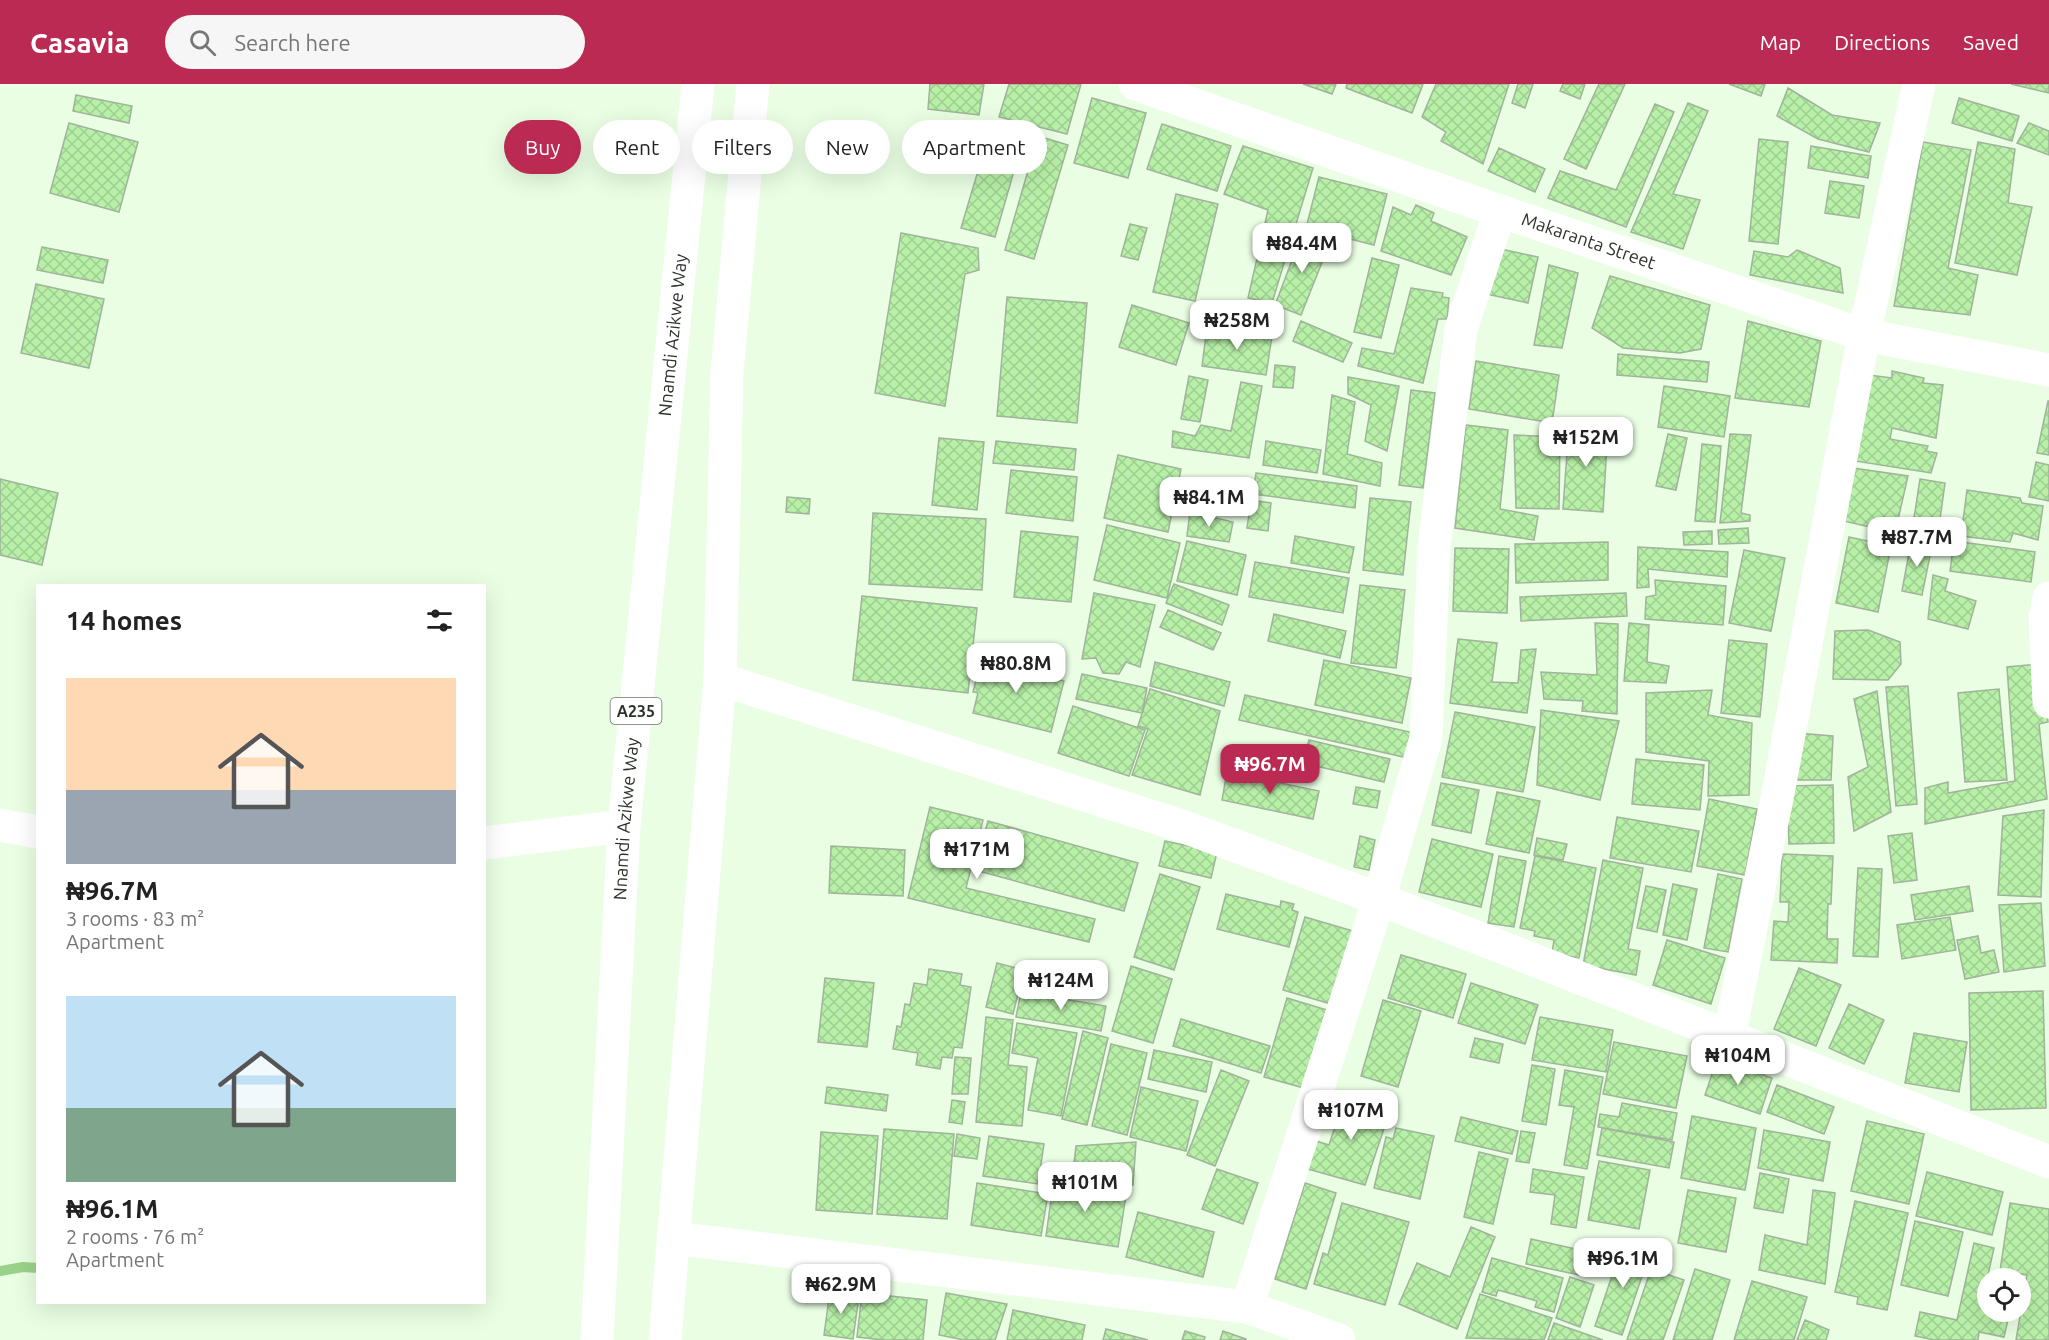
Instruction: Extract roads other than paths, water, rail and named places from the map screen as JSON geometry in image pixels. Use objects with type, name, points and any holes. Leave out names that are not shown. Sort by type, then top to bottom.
[{"type":"main road","name":"Nnamdi Azikwe Way","points":[[597,1340],[624,826],[698,84]]},
{"type":"main road","points":[[665,1340],[720,679],[727,372],[753,84]]},
{"type":"main road","name":"Makaranta Street","points":[[1135,84],[1500,212],[1864,335],[2049,370]]},
{"type":"main road","points":[[1728,1037],[1779,788],[1864,335],[1919,84]]},
{"type":"main road","points":[[1247,1307],[1379,898],[1426,738],[1434,547],[1461,329],[1500,212]]},
{"type":"main road","points":[[2049,598],[2045,619],[2049,702]]},
{"type":"main road","points":[[720,679],[1182,826],[1379,898],[2049,1162]]},
{"type":"main road","points":[[0,825],[36,832]]},
{"type":"main road","points":[[486,843],[624,826]]},
{"type":"main road","points":[[674,1238],[1247,1307],[1338,1340]]},
{"type":"waterway","points":[[0,1271],[23,1267],[36,1268]]}]
